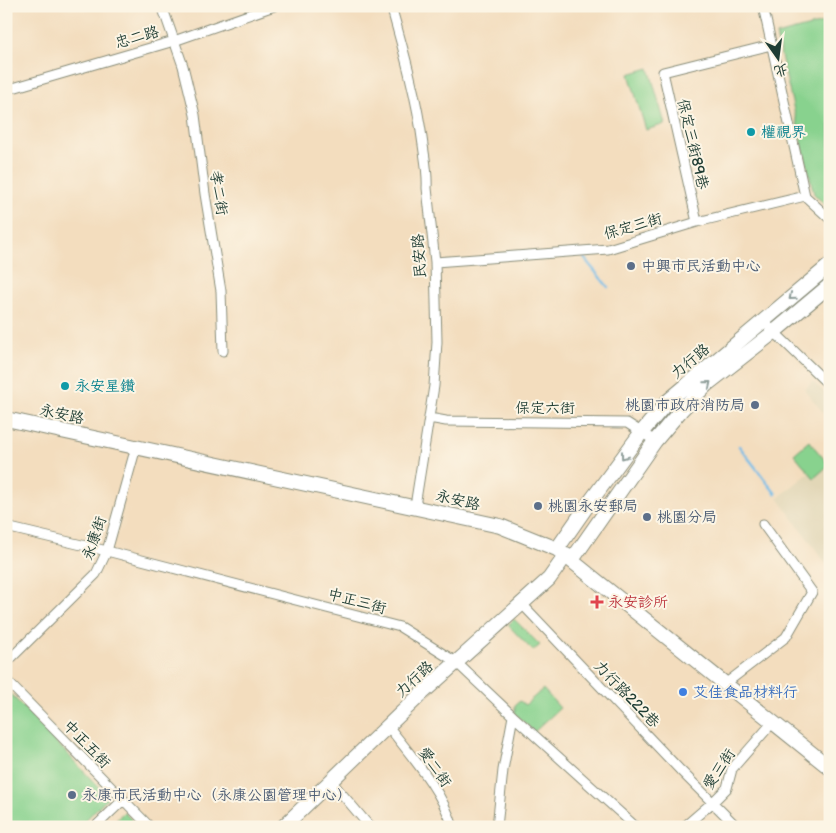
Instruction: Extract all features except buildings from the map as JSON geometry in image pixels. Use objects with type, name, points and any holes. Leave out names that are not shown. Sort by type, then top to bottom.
[{"type":"street","name":"孝二街","points":[[162,6],[183,66],[195,115],[205,194],[221,291],[223,351]]},
{"type":"street","name":"忠二路","points":[[6,90],[174,41],[274,6]]},
{"type":"street","name":"民安路","points":[[390,6],[404,51],[419,117],[435,262],[437,342],[434,386],[415,506]]},
{"type":"street","points":[[763,6],[805,196],[830,219]]},
{"type":"street","name":"保定三街89巷","points":[[697,222],[663,72],[771,45]]},
{"type":"street","name":"保定三街","points":[[435,262],[608,249],[697,222],[805,196]]},
{"type":"street","name":"力行路","points":[[565,555],[587,506],[641,433],[668,401],[830,266]]},
{"type":"street","name":"力行路","points":[[283,827],[456,662],[549,578],[666,425],[706,385],[830,285]]},
{"type":"street","points":[[763,321],[830,386]]},
{"type":"street","name":"保定六街","points":[[430,418],[446,421],[627,423],[654,441]]},
{"type":"street","name":"永安路","points":[[6,419],[415,506],[500,526],[565,555],[830,768]]},
{"type":"street","name":"永康街","points":[[6,663],[96,574],[107,551],[136,447]]},
{"type":"street","points":[[725,684],[786,637],[812,592],[762,524]]},
{"type":"street","name":"中正三街","points":[[6,527],[107,551],[400,627],[456,662],[636,827]]},
{"type":"street","name":"力行路222巷","points":[[522,604],[737,827]]},
{"type":"street","name":"中正五街","points":[[6,680],[122,801],[150,827]]},
{"type":"street","points":[[497,827],[503,770],[513,716]]},
{"type":"street","name":"愛三街","points":[[684,827],[727,788],[732,769],[773,722]]},
{"type":"street","name":"愛二街","points":[[388,726],[436,791],[448,810],[453,827]]},
{"type":"street","points":[[330,781],[370,827]]},
{"type":"street","points":[[95,827],[122,801]]},
{"type":"shaded area","points":[[812,381],[830,397],[830,421],[805,390]]},
{"type":"shaded area","points":[[809,441],[830,465],[830,569],[778,498],[809,473],[794,454]]},
{"type":"green space","points":[[830,21],[830,210],[814,194],[776,35]]},
{"type":"green space","points":[[649,68],[665,124],[646,130],[629,74]]},
{"type":"green space","points":[[809,441],[829,465],[814,478],[794,454]]},
{"type":"green space","points":[[514,619],[540,645],[533,651],[508,625]]},
{"type":"green space","points":[[6,689],[108,797],[79,827],[6,827]]},
{"type":"green space","points":[[543,689],[560,708],[534,732],[515,714],[515,705],[520,701],[525,705]]},
{"type":"green space","points":[[124,812],[139,827],[108,827]]},
{"type":"waterway","points":[[584,258],[608,287]]},
{"type":"waterway","points":[[739,446],[776,494]]},
{"type":"place","name":"權視界","points":[[751,132]]},
{"type":"place","name":"中興市民活動中心","points":[[631,266]]},
{"type":"place","name":"永安星鑽","points":[[65,386]]},
{"type":"place","name":"桃園市政府消防局","points":[[755,405]]},
{"type":"place","name":"桃園永安郵局","points":[[538,506]]},
{"type":"place","name":"桃園分局","points":[[647,517]]},
{"type":"place","name":"永安診所","points":[[597,602]]},
{"type":"place","name":"艾佳食品材料行","points":[[683,692]]},
{"type":"place","name":"永康市民活動中心（永康公園管理中心）","points":[[72,795]]}]
